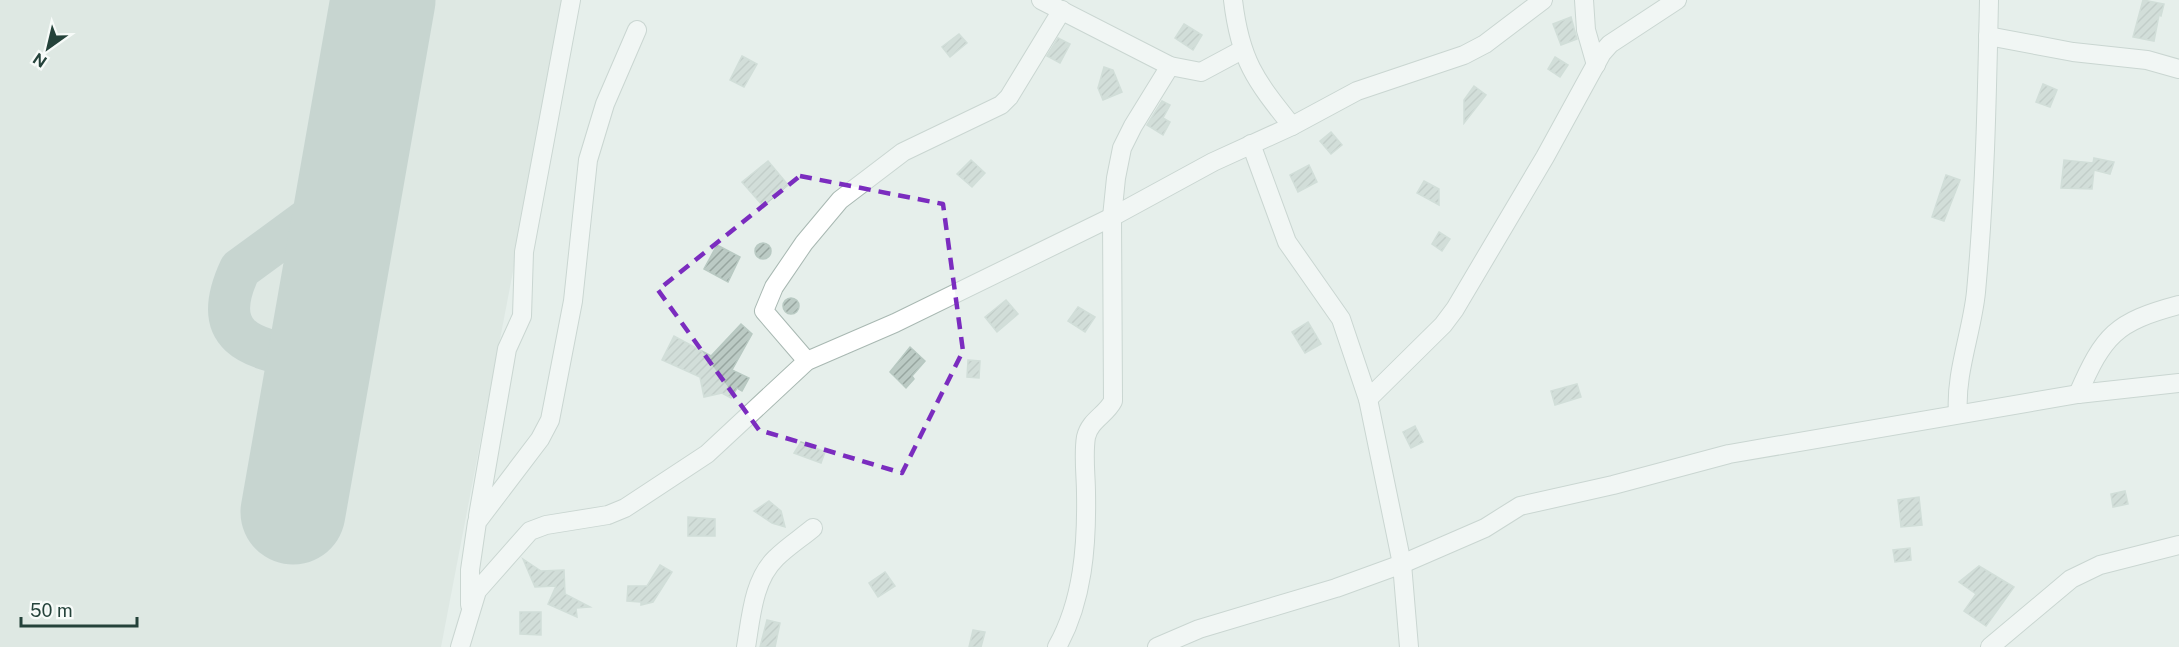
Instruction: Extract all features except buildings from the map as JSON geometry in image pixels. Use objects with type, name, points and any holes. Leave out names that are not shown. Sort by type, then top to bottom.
[{"type":"street","points":[[463,647],[470,607],[470,570],[477,522],[507,349],[522,316],[524,252],[571,0]]},
{"type":"street","points":[[1041,0],[1170,66],[1201,72],[1242,50]]},
{"type":"street","points":[[1233,0],[1242,50],[1267,94],[1292,126]]},
{"type":"street","points":[[470,607],[477,591],[530,531],[546,525],[608,515],[625,508],[707,454],[807,361],[896,322],[1112,217],[1213,162],[1292,126],[1374,84],[1464,55],[1485,44],[1543,0]]},
{"type":"street","points":[[1584,0],[1586,30],[1596,65]]},
{"type":"street","points":[[1368,399],[1455,309],[1545,157],[1602,53],[1610,44],[1677,0]]},
{"type":"street","points":[[1958,413],[1956,395],[1975,296],[1984,206],[1989,0]]},
{"type":"street","points":[[807,361],[764,311],[774,287],[804,243],[840,200],[903,152],[1001,105],[1009,98],[1062,10]]},
{"type":"street","points":[[477,522],[540,439],[550,420],[557,397],[573,302],[588,160],[605,104],[637,30]]},
{"type":"street","points":[[1988,36],[2073,52],[2141,59],[2179,69]]},
{"type":"street","points":[[1057,647],[1065,632],[1076,596],[1086,548],[1086,437],[1097,416],[1113,401],[1112,217],[1116,178],[1122,148],[1170,66]]},
{"type":"street","points":[[1251,144],[1287,242],[1341,319],[1368,399],[1402,564],[1409,647]]},
{"type":"street","points":[[2078,394],[2095,355],[2110,336],[2129,323],[2179,305]]},
{"type":"street","points":[[1157,647],[1199,629],[1336,588],[1402,564],[1485,528],[1520,506],[1613,485],[1729,454],[2078,394],[2179,383]]},
{"type":"street","points":[[746,647],[758,587],[764,574],[775,559],[813,528]]},
{"type":"street","points":[[1990,647],[2046,597],[2071,579],[2100,565],[2179,545]]},
{"type":"highlighted area","points":[[800,176],[943,204],[963,351],[902,473],[759,430],[658,290]]},
{"type":"shaded area","points":[[0,0],[565,0],[441,647],[0,647]]},
{"type":"taxiway","points":[[319,362],[278,353],[245,340],[234,329],[229,314],[231,295],[240,269],[330,203],[351,181]]},
{"type":"runway","points":[[293,512],[383,0]]}]
